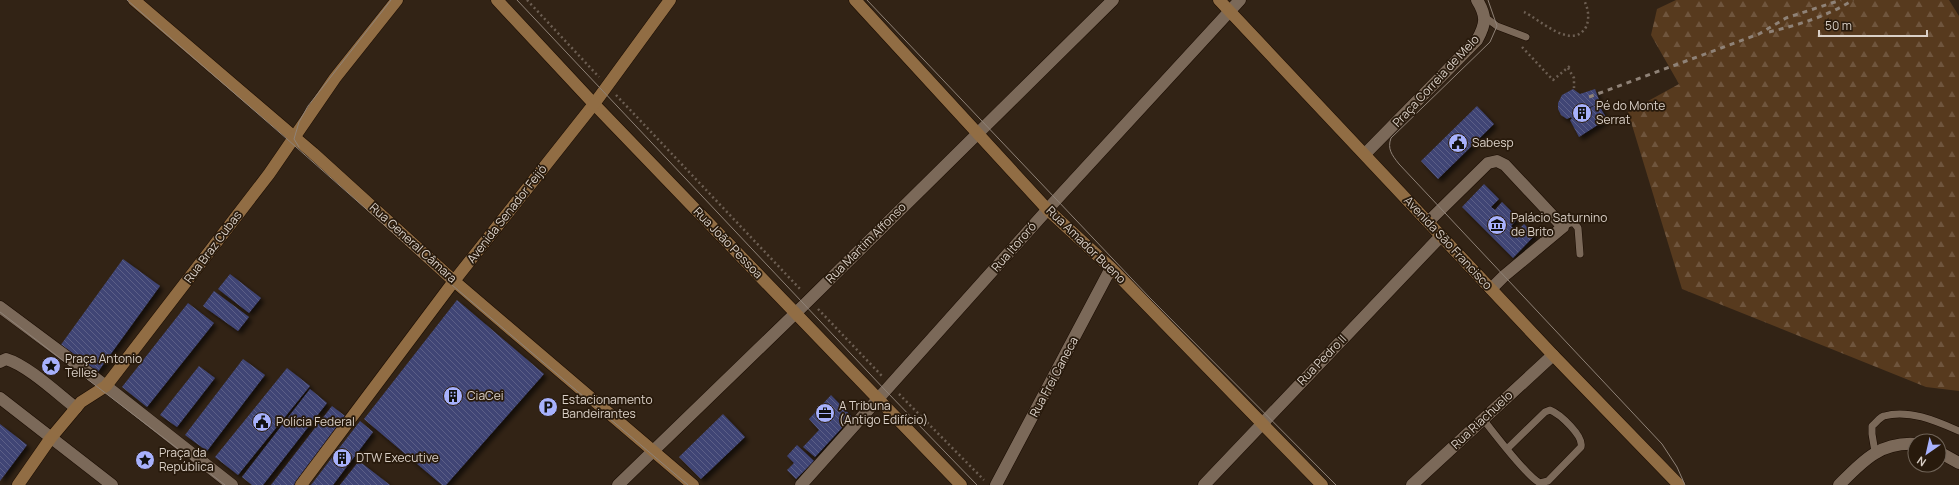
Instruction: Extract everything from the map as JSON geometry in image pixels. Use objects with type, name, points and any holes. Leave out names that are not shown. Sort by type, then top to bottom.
[{"type":"street","name":"Rua General Câmara","points":[[134,0],[313,154],[454,281],[693,485]]},
{"type":"street","name":"Rua Braz Cubas","points":[[18,485],[50,439],[76,408],[88,397],[106,386],[294,139],[299,129],[335,78],[397,0]]},
{"type":"street","name":"Rua João Pessoa","points":[[497,0],[594,104],[961,485]]},
{"type":"street","name":"Avenida Senador Feijó","points":[[301,485],[454,281],[594,104],[670,0]]},
{"type":"street","name":"Rua Amador Bueno","points":[[855,0],[1047,209],[1111,268],[1322,485]]},
{"type":"street","name":"Rua Martim Affonso","points":[[618,485],[810,300],[1113,0]]},
{"type":"street","name":"Avenida São Francisco","points":[[1219,0],[1553,355],[1679,485]]},
{"type":"street","name":"Rua Itororó","points":[[801,485],[891,386],[1047,209],[1240,0]]},
{"type":"street","points":[[1477,0],[1484,11],[1485,17]]},
{"type":"street","name":"Praça Correia de Melo","points":[[1365,154],[1470,49],[1483,30],[1485,17]]},
{"type":"street","points":[[1428,222],[1488,163],[1497,161],[1505,165],[1563,227],[1511,269],[1491,289]]},
{"type":"street","name":"Rua Pedro II","points":[[1204,485],[1441,236]]},
{"type":"street","name":"Rua Frei Caneca","points":[[996,485],[1111,268]]},
{"type":"street","points":[[0,307],[106,386],[232,485]]},
{"type":"street","name":"Rua Riachuelo","points":[[1412,485],[1553,355]]},
{"type":"street","points":[[0,362],[6,359],[25,368],[76,408]]},
{"type":"street","points":[[0,398],[50,439],[112,485]]},
{"type":"street","points":[[1839,485],[1875,452],[1890,446],[1907,445]]},
{"type":"street","points":[[1947,456],[1959,463]]},
{"type":"lane","points":[[1485,17],[1497,26],[1526,37]]},
{"type":"lane","points":[[1563,227],[1570,223],[1574,223],[1578,228],[1580,254]]},
{"type":"lane","points":[[1483,419],[1534,481],[1540,483],[1548,481],[1581,447],[1582,442],[1579,435],[1556,412],[1550,410],[1545,412],[1508,448]]},
{"type":"lane","points":[[1875,452],[1872,426],[1883,416],[1908,414],[1940,423],[1959,432]]},
{"type":"path","points":[[527,0],[891,386],[989,485]]},
{"type":"path","points":[[1524,12],[1555,32],[1570,37],[1580,33],[1585,28],[1588,21],[1587,8],[1584,0]]},
{"type":"path","points":[[1518,42],[1553,80],[1570,67],[1574,78],[1574,88]]},
{"type":"green space","points":[[1676,0],[1949,0],[1959,16],[1959,391],[1926,387],[1682,289],[1628,112],[1679,84],[1651,35],[1657,9]]},
{"type":"building","name":"Pé do Monte Serrat","points":[[1573,89],[1580,94],[1595,89],[1600,103],[1585,109],[1586,110],[1598,104],[1607,119],[1579,137],[1570,120],[1572,119],[1571,117],[1567,119],[1561,115],[1558,109],[1558,103],[1562,95]]},
{"type":"building","name":"Sabesp","points":[[1477,106],[1494,124],[1438,179],[1421,161]]},
{"type":"building","points":[[1484,184],[1499,199],[1491,207],[1495,210],[1502,202],[1518,218],[1511,226],[1517,231],[1524,224],[1535,235],[1513,258],[1462,207]]},
{"type":"building","points":[[123,259],[160,286],[97,373],[60,346]]},
{"type":"building","points":[[230,274],[261,298],[249,313],[218,289]]},
{"type":"building","points":[[214,291],[249,317],[238,331],[203,306]]},
{"type":"building","name":"CiaCei","points":[[457,300],[544,374],[446,485],[442,485],[364,419]]},
{"type":"building","points":[[188,303],[214,323],[147,407],[122,387]]},
{"type":"building","points":[[243,359],[265,375],[207,451],[185,435]]},
{"type":"building","points":[[199,366],[215,378],[177,427],[160,415]]},
{"type":"building","name":"Polícia Federal","points":[[287,368],[310,386],[238,475],[215,457]]},
{"type":"building","points":[[310,389],[327,403],[263,485],[252,485],[242,477]]},
{"type":"building","points":[[831,395],[852,417],[815,457],[803,447],[819,430],[809,419]]},
{"type":"building","points":[[332,406],[345,416],[294,485],[271,485]]},
{"type":"building","points":[[723,414],[745,437],[701,479],[679,457]]},
{"type":"building","name":"DTW Executive","points":[[360,421],[373,432],[333,485],[311,485]]},
{"type":"building","points":[[0,424],[27,445],[0,481]]},
{"type":"building","points":[[797,445],[814,461],[796,479],[787,470],[794,463],[787,456]]},
{"type":"building","points":[[359,461],[390,485],[340,485]]},
{"type":"tram line","points":[[127,0],[452,285],[688,485]]},
{"type":"tram line","points":[[299,147],[294,139],[299,122],[308,106],[391,0]]},
{"type":"tram line","points":[[517,0],[886,391],[977,485]]},
{"type":"tram line","points":[[867,0],[1150,298],[1336,485]]},
{"type":"tram line","points":[[1488,0],[1497,26],[1490,42],[1391,138],[1391,152],[1399,164],[1662,444],[1677,467],[1685,485]]},
{"type":"tram line","points":[[0,312],[225,485]]},
{"type":"railway","points":[[1589,97],[1759,34],[1786,18],[1841,0]]},
{"type":"railway","points":[[1769,32],[1812,19],[1833,11],[1853,0]]},
{"type":"place","name":"Pé do Monte Serrat","points":[[1582,113]]},
{"type":"place","name":"Sabesp","points":[[1458,143]]},
{"type":"place","name":"Palácio Saturnino de Brito","points":[[1497,225]]},
{"type":"place","name":"Praça Antonio Telles","points":[[51,366]]},
{"type":"place","name":"CiaCei","points":[[453,396]]},
{"type":"place","name":"Estacionamento Bandeirantes","points":[[548,407]]},
{"type":"place","name":"A Tribuna (Antigo Edifício)","points":[[825,413]]},
{"type":"place","name":"Polícia Federal","points":[[262,422]]},
{"type":"place","name":"DTW Executive","points":[[342,458]]},
{"type":"place","name":"Praça da República","points":[[145,460]]}]
